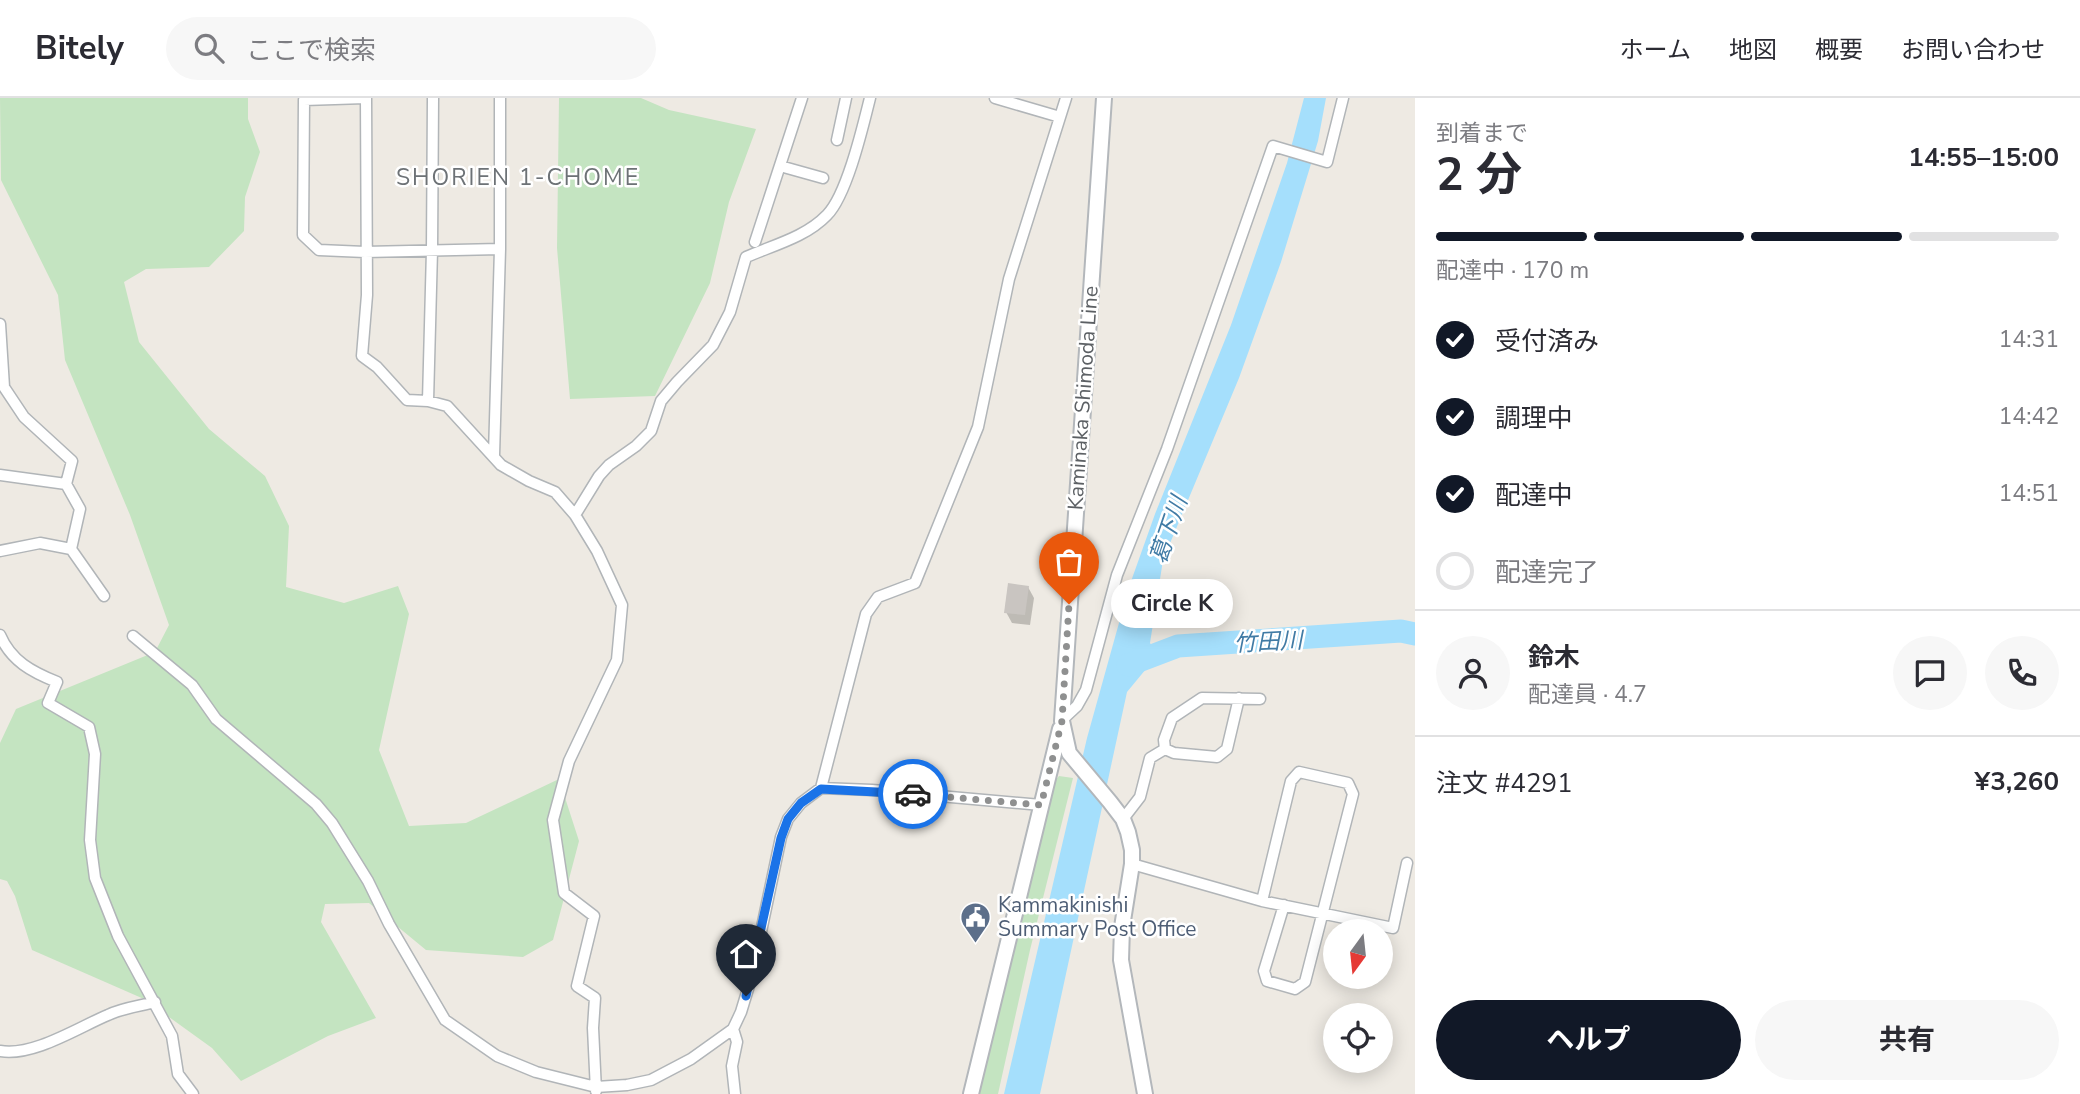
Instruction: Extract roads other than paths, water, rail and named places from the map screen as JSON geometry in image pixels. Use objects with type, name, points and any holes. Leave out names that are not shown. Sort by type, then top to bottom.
[{"type":"main road","name":"Kaminaka Shimoda Line","points":[[1104,98],[1062,721],[1065,742],[1073,759],[1123,819],[1132,850],[1120,944],[1121,960],[1148,1093]]},
{"type":"main road","points":[[971,1094],[1062,721]]},
{"type":"street","points":[[500,249],[365,252],[319,250],[303,234],[304,100],[366,98],[365,252],[367,295],[362,356],[377,367],[407,400],[428,401],[447,406],[501,465],[555,492],[575,514],[597,551],[622,605],[617,660],[569,761],[553,820],[564,892],[594,916],[577,986],[595,998],[593,1028],[596,1091]]},
{"type":"street","points":[[428,401],[432,98]]},
{"type":"street","points":[[494,455],[500,249],[500,98]]},
{"type":"street","points":[[755,242],[802,98]]},
{"type":"street","points":[[836,140],[846,98]]},
{"type":"street","points":[[575,514],[598,476],[636,446],[651,430],[661,401],[713,345],[730,312],[746,257],[803,233],[829,214],[848,177],[870,98]]},
{"type":"street","points":[[995,98],[1060,117]]},
{"type":"street","points":[[821,789],[866,614],[878,597],[915,583],[978,427],[1009,279],[1066,98]]},
{"type":"street","points":[[1062,721],[1077,706],[1086,690],[1117,575],[1167,449],[1273,146],[1327,162],[1343,98]]},
{"type":"street","points":[[780,166],[823,178]]},
{"type":"street","points":[[0,324],[4,387],[24,417],[72,461],[66,484],[80,509],[71,549]]},
{"type":"street","points":[[0,475],[66,484]]},
{"type":"street","points":[[0,551],[40,543],[71,549],[104,596]]},
{"type":"street","points":[[0,635],[29,670],[57,682],[48,703],[89,727],[95,754],[90,840],[95,878],[118,936],[172,1036],[178,1074],[193,1094]]},
{"type":"street","points":[[133,636],[192,685],[216,719],[316,804],[332,823],[368,881],[389,925],[445,1020],[497,1056],[596,1091],[651,1080],[691,1059],[733,1029],[751,979],[781,838],[788,819],[801,803],[821,789],[872,790],[1041,805]]},
{"type":"street","points":[[1165,749],[1164,740],[1172,718],[1202,698],[1260,699]]},
{"type":"street","points":[[1165,749],[1174,753],[1217,757],[1227,749],[1239,698]]},
{"type":"street","points":[[1123,819],[1140,797],[1150,758],[1165,749]]},
{"type":"street","points":[[1262,901],[1291,780],[1299,772],[1348,783],[1353,793],[1322,914],[1304,982],[1295,989],[1267,981],[1264,971],[1283,905]]},
{"type":"street","points":[[1132,864],[1262,901],[1393,928],[1407,863]]},
{"type":"street","points":[[0,1051],[40,1044],[71,1034],[109,1014],[155,1002]]},
{"type":"street","points":[[733,1029],[737,1042],[732,1066],[735,1094]]},
{"type":"water","name":"葛下川","points":[[1304,98],[1326,98],[1318,141],[1281,262],[1239,378],[1163,560],[1150,643],[1160,659],[1146,669],[1127,692],[1040,1094],[1004,1094],[1087,738],[1129,587],[1155,514],[1231,325],[1287,163]]},
{"type":"waterway","name":"竹田川","points":[[1128,665],[1178,646],[1401,631],[1415,634]]},
{"type":"place","name":"Circle K","points":[[1069,604]]},
{"type":"place","name":"Kammakinishi Summary Post Office","points":[[975,944]]},
{"type":"district","name":"SHORIEN 1-CHOME","points":[[518,177]]}]
